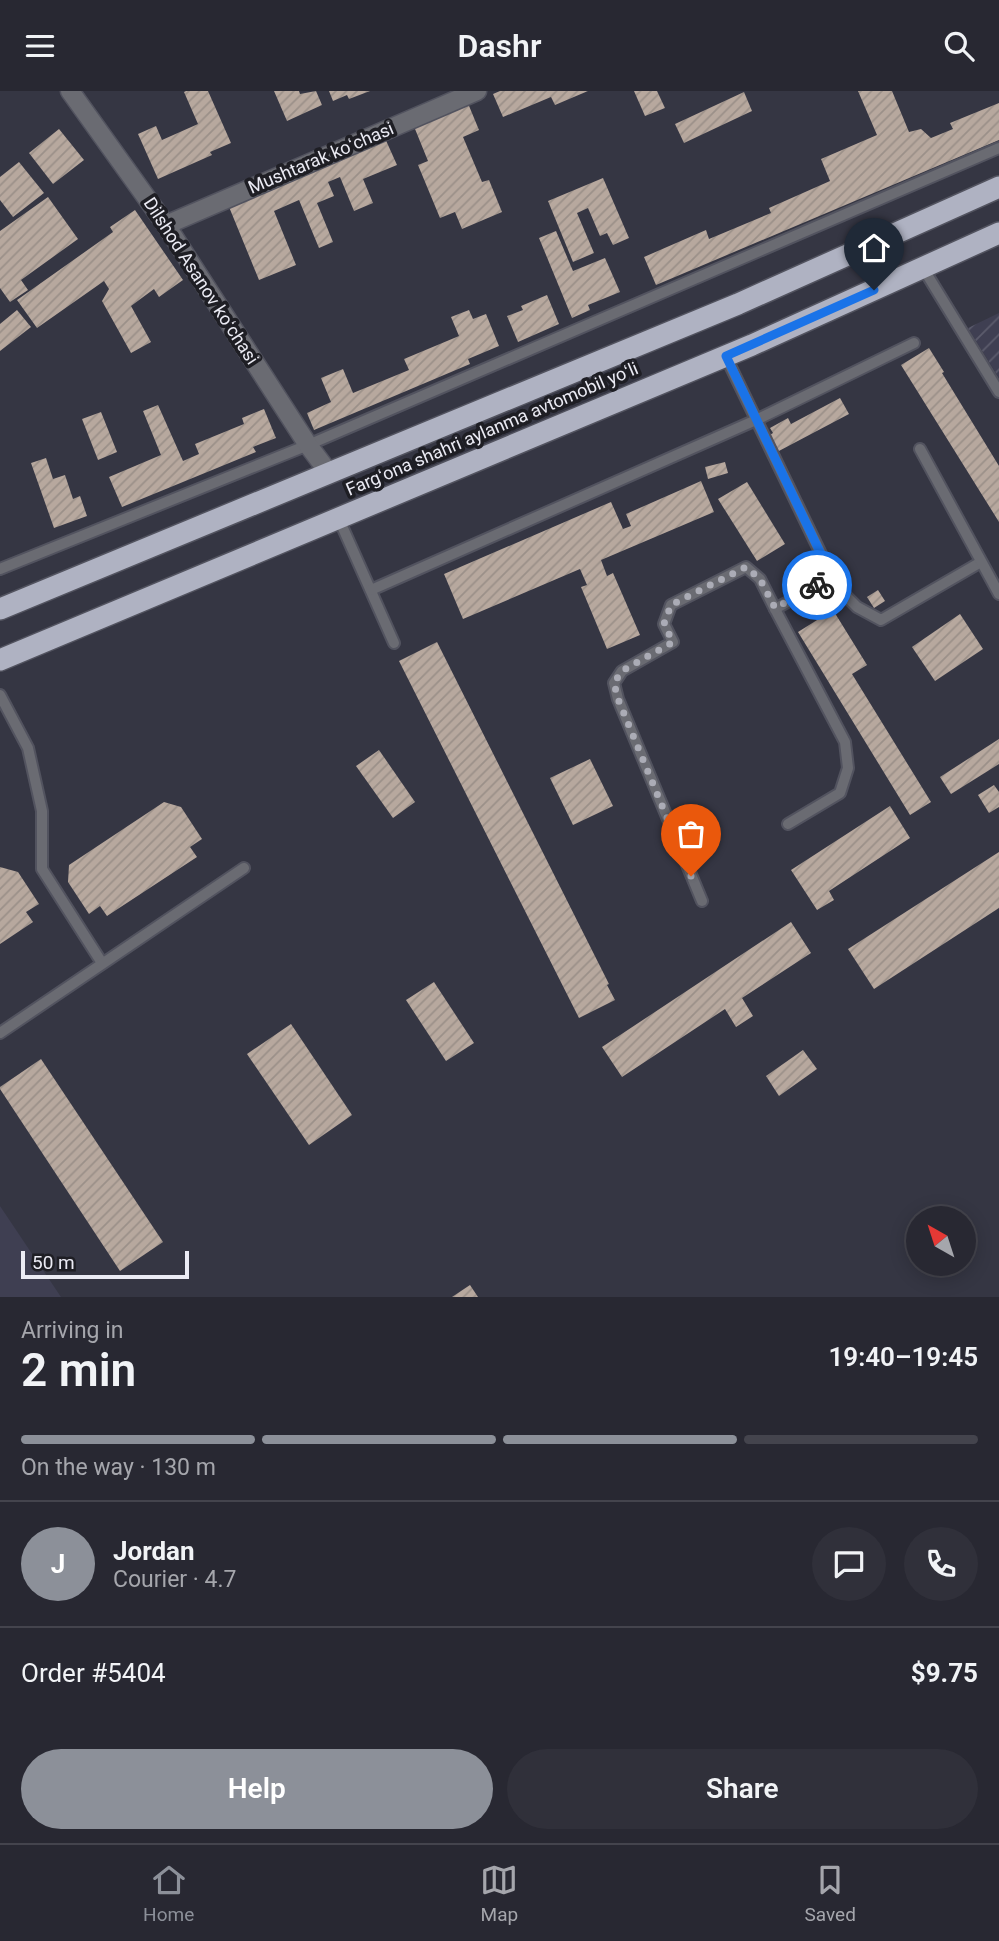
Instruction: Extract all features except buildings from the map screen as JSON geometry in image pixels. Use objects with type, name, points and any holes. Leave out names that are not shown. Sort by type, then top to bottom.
[{"type":"highway","name":"Fargʻona shahri aylanma avtomobil yoʻli","points":[[0,609],[738,304],[999,187]]},
{"type":"highway","name":"Fargʻona shahri aylanma avtomobil yoʻli","points":[[0,660],[726,356],[999,233]]},
{"type":"street","name":"Dilshod Asanov koʻchasi","points":[[70,91],[166,225],[308,445],[329,473]]},
{"type":"street","name":"Mushtarak koʻchasi","points":[[166,225],[477,91]]},
{"type":"lane","points":[[0,569],[308,445],[999,148]]},
{"type":"lane","points":[[923,268],[999,392]]},
{"type":"lane","points":[[371,590],[757,420],[914,343]]},
{"type":"lane","points":[[726,356],[837,587],[857,607],[881,620],[981,562]]},
{"type":"lane","points":[[920,449],[999,594]]},
{"type":"lane","points":[[338,517],[394,643]]},
{"type":"lane","points":[[702,901],[618,699],[614,683],[622,671],[673,642],[664,624],[671,605],[746,567],[760,579],[845,742],[848,768],[840,793],[788,824]]},
{"type":"lane","points":[[775,608],[832,577]]},
{"type":"lane","points":[[0,695],[28,748],[42,811],[42,869],[102,963]]},
{"type":"lane","points":[[0,1033],[244,867]]},
{"type":"shaded area","points":[[999,313],[999,378],[968,328]]},
{"type":"shaded area","points":[[0,1206],[61,1297],[0,1297]]},
{"type":"way so far","points":[[691,876],[618,699],[614,683],[622,671],[673,642],[664,624],[671,605],[746,567],[760,579],[775,608],[817,585]]},
{"type":"route","points":[[817,585],[832,577],[726,356],[874,290]]}]
